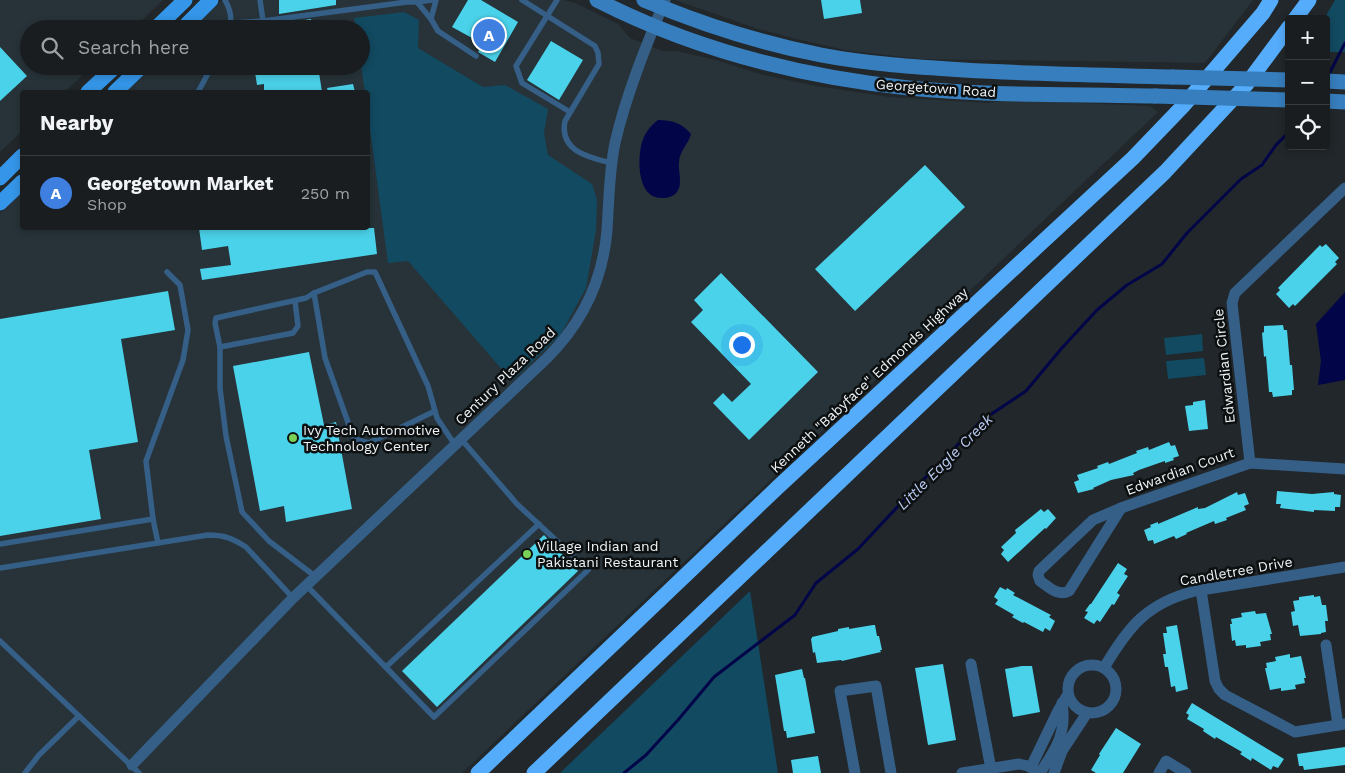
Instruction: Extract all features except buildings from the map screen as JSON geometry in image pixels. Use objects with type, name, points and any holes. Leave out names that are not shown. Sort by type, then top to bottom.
[{"type":"highway","name":"Kenneth \"Babyface\" Edmonds Highway","points":[[478,773],[778,487],[1133,158],[1183,106],[1263,13],[1271,0]]},
{"type":"highway","points":[[1298,15],[1309,0]]},
{"type":"highway","points":[[534,773],[1165,172],[1246,85],[1285,32]]},
{"type":"main road","points":[[164,20],[185,0]]},
{"type":"main road","points":[[191,20],[211,0]]},
{"type":"main road","name":"Georgetown Road","points":[[597,0],[655,26],[721,50],[758,60],[857,81],[940,90],[1285,100]]},
{"type":"main road","name":"Georgetown Road","points":[[644,0],[664,4],[710,26],[767,43],[822,55],[870,62],[937,69],[1285,80]]},
{"type":"main road","points":[[90,90],[106,75]]},
{"type":"main road","points":[[117,90],[133,75]]},
{"type":"main road","points":[[1330,81],[1345,82]]},
{"type":"main road","points":[[1330,101],[1345,102]]},
{"type":"main road","points":[[0,178],[20,158]]},
{"type":"main road","points":[[0,203],[20,184]]},
{"type":"street","name":"Century Plaza Road","points":[[136,769],[293,598],[558,347],[582,315],[592,294],[603,259],[612,163],[616,141],[630,94],[664,4]]},
{"type":"street","name":"Edwardian Circle","points":[[1250,463],[1232,303],[1235,293],[1345,188]]},
{"type":"street","points":[[1250,463],[1345,468]]},
{"type":"street","name":"Edwardian Court","points":[[1121,508],[1069,591],[1064,594],[1058,593],[1040,581],[1039,571],[1092,520],[1121,508],[1250,463]]},
{"type":"street","name":"Candletree Drive","points":[[1104,668],[1119,642],[1142,617],[1167,601],[1186,593],[1345,567]]},
{"type":"street","points":[[1201,590],[1215,681],[1220,690],[1233,699],[1295,732],[1341,725],[1326,645]]},
{"type":"street","points":[[971,664],[991,769]]},
{"type":"street","points":[[962,773],[1019,764],[1037,771],[1065,699],[1070,679],[1075,672],[1089,665],[1097,666],[1104,668],[1114,680],[1115,696],[1112,704],[1099,713],[1087,713],[1076,708],[1065,699]]},
{"type":"street","points":[[855,773],[840,691],[876,686],[891,773]]},
{"type":"street","points":[[1054,773],[1062,751],[1087,713]]},
{"type":"street","points":[[1158,773],[1166,761],[1186,773]]},
{"type":"lane","points":[[225,0],[230,13],[230,20]]},
{"type":"lane","points":[[260,0],[263,20]]},
{"type":"lane","points":[[271,20],[432,0]]},
{"type":"lane","points":[[432,19],[436,0]]},
{"type":"lane","points":[[522,0],[595,46],[598,53],[598,64],[565,121],[563,131],[566,141],[575,150],[592,158],[612,163]]},
{"type":"lane","points":[[557,0],[516,66],[522,83],[570,112]]},
{"type":"lane","points":[[417,2],[432,19],[438,31],[476,56]]},
{"type":"lane","points":[[199,90],[207,75]]},
{"type":"lane","points":[[158,543],[146,462],[184,360],[188,330],[180,285],[167,272]]},
{"type":"lane","points":[[306,585],[434,717],[588,570],[517,504],[437,418],[428,386],[375,272],[367,272],[306,298],[216,318],[215,323],[220,348],[221,398],[226,436],[242,512],[269,541],[316,577]]},
{"type":"lane","points":[[314,293],[325,358],[354,439],[369,443],[435,411]]},
{"type":"lane","points":[[220,348],[293,333],[298,326],[295,301]]},
{"type":"lane","points":[[0,544],[153,519]]},
{"type":"lane","points":[[386,667],[539,524]]},
{"type":"lane","points":[[0,568],[208,535],[222,535],[246,547],[293,598]]},
{"type":"lane","points":[[0,642],[136,769]]},
{"type":"lane","points":[[25,773],[39,755],[79,716]]},
{"type":"shaded area","points":[[0,0],[163,0],[142,20],[20,20],[20,75],[83,75],[66,90],[20,90],[20,133],[0,152]]},
{"type":"shaded area","points":[[222,0],[564,0],[575,3],[618,24],[630,38],[663,51],[677,51],[716,60],[760,74],[816,86],[890,97],[988,103],[1009,100],[1150,106],[1158,112],[462,773],[0,773],[0,214],[20,194],[20,230],[370,230],[370,90],[128,90],[144,75],[370,75],[370,20],[201,20]]},
{"type":"shaded area","points":[[675,0],[1253,0],[1205,63],[920,59],[845,50],[801,40],[758,29]]},
{"type":"shaded area","points":[[1335,0],[1345,0],[1345,52],[1330,52],[1330,15],[1326,15]]},
{"type":"shaded area","points":[[404,12],[419,20],[418,48],[483,87],[505,85],[548,109],[544,133],[548,155],[592,184],[597,200],[596,230],[586,288],[561,334],[512,381],[408,261],[388,263],[370,129],[370,90],[365,90],[362,75],[370,75],[370,20],[354,20],[354,18]]},
{"type":"shaded area","points":[[658,120],[676,123],[684,127],[691,134],[680,158],[679,189],[671,197],[665,198],[654,197],[648,192],[641,177],[640,168],[640,149],[643,139],[650,127]]},
{"type":"shaded area","points":[[1345,292],[1345,380],[1318,385],[1321,361],[1316,324]]},
{"type":"shaded area","points":[[1202,334],[1203,351],[1166,355],[1164,338]]},
{"type":"shaded area","points":[[1204,358],[1206,375],[1168,379],[1166,361]]},
{"type":"shaded area","points":[[750,591],[778,773],[560,773]]},
{"type":"waterway","name":"Little Eagle Creek","points":[[1330,72],[1345,43]]},
{"type":"waterway","name":"Little Eagle Creek","points":[[624,773],[646,755],[714,677],[795,615],[816,583],[858,549],[981,421],[1026,391],[1097,310],[1127,285],[1162,264],[1187,233],[1241,179],[1262,165],[1285,136]]},
{"type":"place","name":"Georgetown Market","points":[[489,35]]},
{"type":"place","name":"Ivy Tech Automotive Technology Center","points":[[293,438]]},
{"type":"place","name":"Village Indian and Pakistani Restaurant","points":[[527,554]]}]
